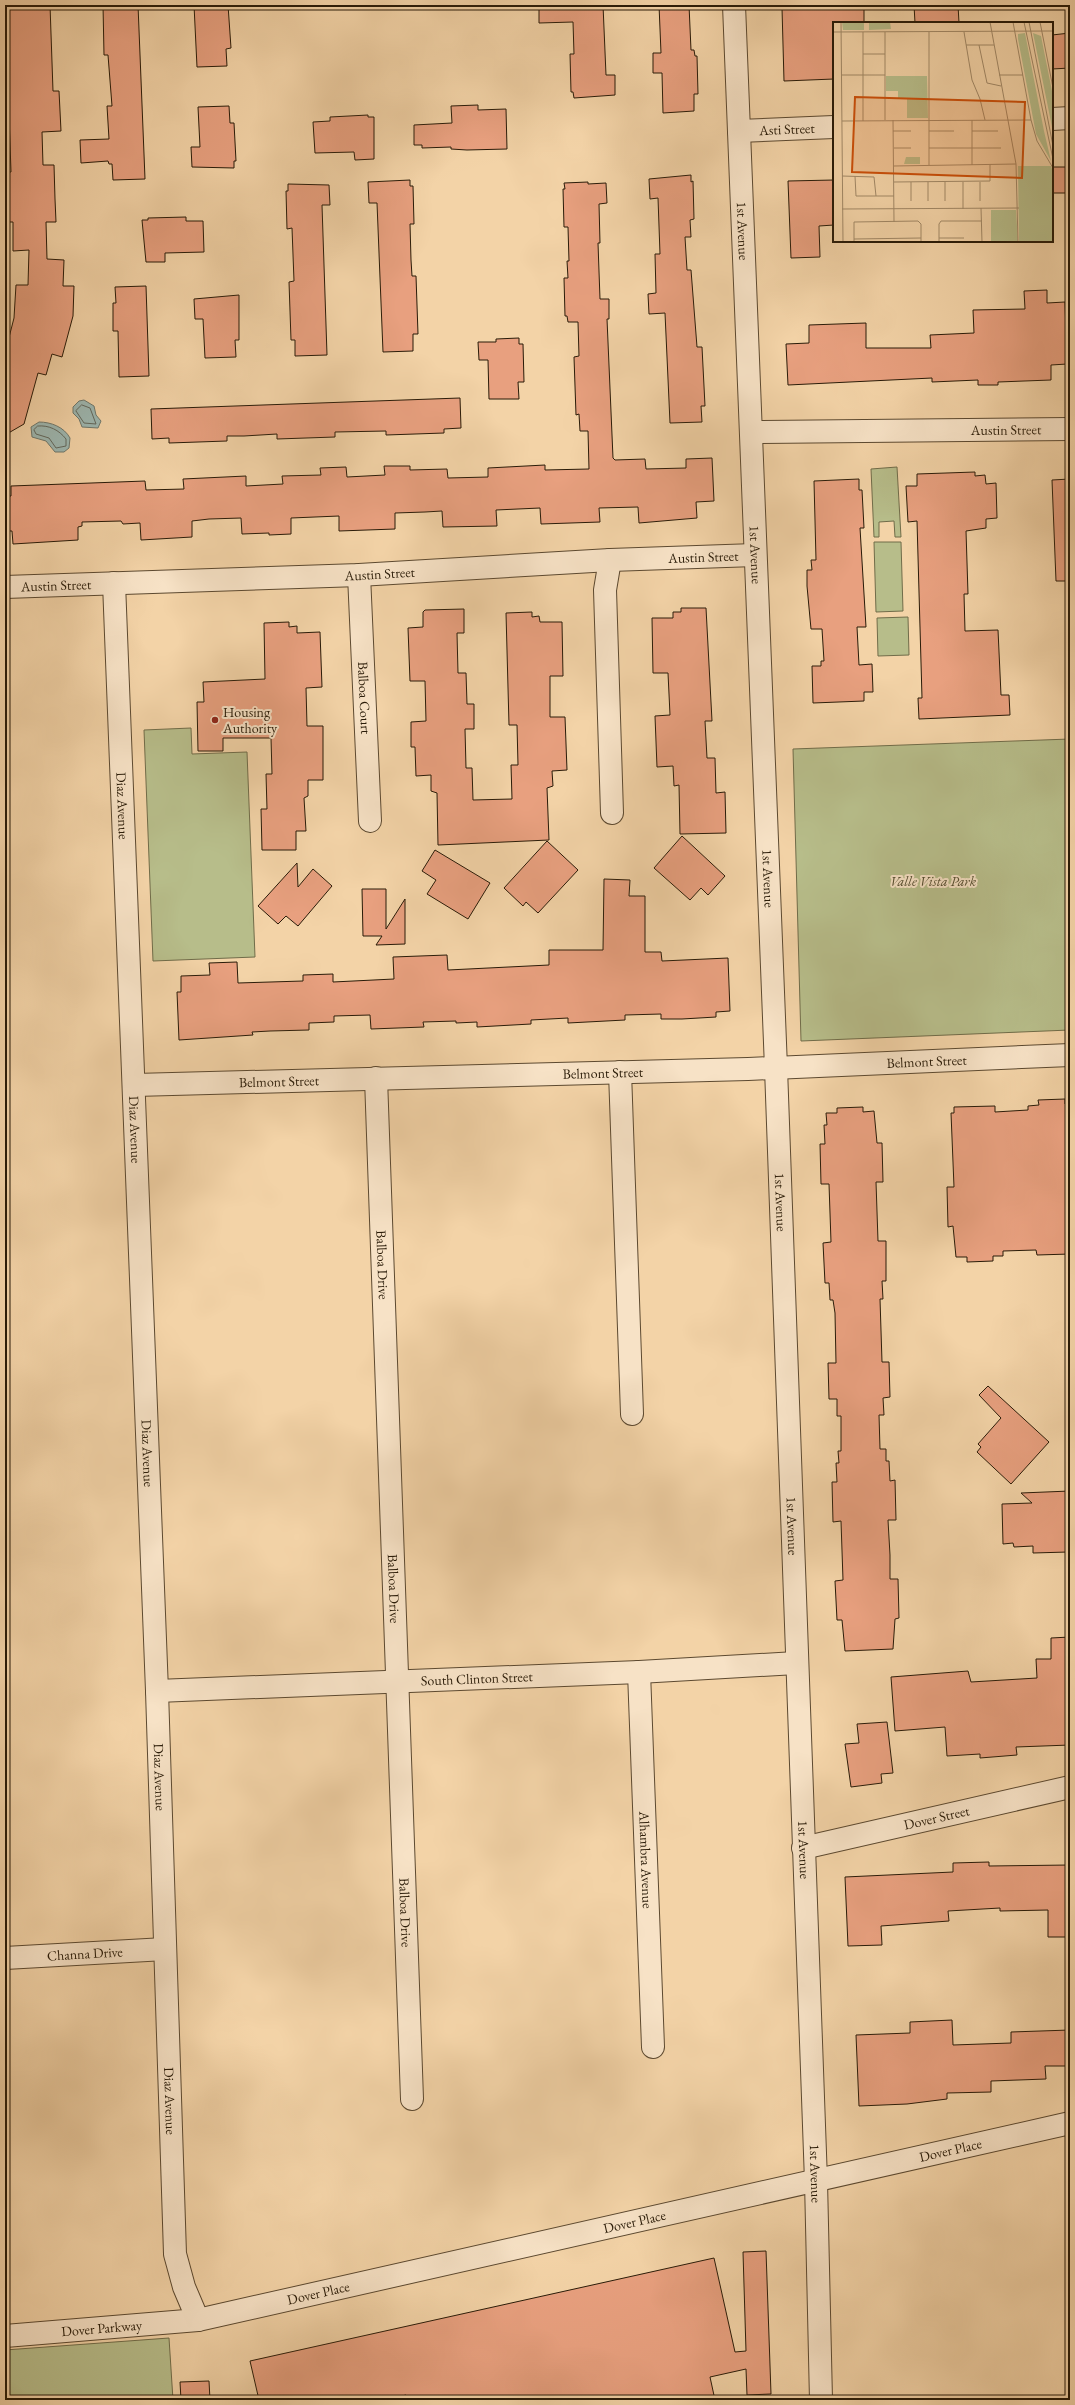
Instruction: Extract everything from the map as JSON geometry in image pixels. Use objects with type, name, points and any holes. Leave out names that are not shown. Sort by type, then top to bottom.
[{"type":"street","name":"1st Avenue","points":[[734,5],[776,1068],[796,1663],[816,2181],[821,2400]]},
{"type":"street","points":[[1053,119],[1070,118]]},
{"type":"street","name":"Asti Street","points":[[739,131],[833,127]]},
{"type":"street","name":"Austin Street","points":[[751,432],[1070,429]]},
{"type":"street","name":"Austin Street","points":[[5,587],[359,575],[610,560],[755,554]]},
{"type":"street","points":[[610,560],[605,590],[612,813]]},
{"type":"street","name":"Balboa Court","points":[[359,575],[370,821]]},
{"type":"street","name":"Diaz Avenue","points":[[114,583],[135,1085],[157,1691],[175,2254],[184,2287],[198,2320]]},
{"type":"street","name":"Belmont Street","points":[[135,1085],[776,1068],[1070,1055]]},
{"type":"street","points":[[620,1072],[632,1414]]},
{"type":"street","name":"Balboa Drive","points":[[376,1078],[412,2099]]},
{"type":"street","name":"South Clinton Street","points":[[157,1691],[639,1672],[796,1663]]},
{"type":"street","name":"Alhambra Avenue","points":[[639,1672],[653,2047]]},
{"type":"street","name":"Dover Street","points":[[803,1848],[1070,1787]]},
{"type":"street","name":"Channa Drive","points":[[5,1958],[165,1949]]},
{"type":"street","name":"Dover Place","points":[[198,2320],[1070,2123]]},
{"type":"street","name":"Dover Parkway","points":[[5,2336],[198,2320]]},
{"type":"green space","points":[[897,467],[901,537],[895,537],[894,521],[879,522],[879,537],[874,537],[871,469]]},
{"type":"green space","points":[[874,542],[901,542],[903,611],[876,612]]},
{"type":"green space","points":[[908,617],[909,655],[878,656],[877,618]]},
{"type":"green space","points":[[191,728],[192,754],[247,752],[255,957],[153,961],[144,730]]},
{"type":"green space","name":"Valle Vista Park","points":[[1070,739],[1070,1030],[801,1041],[793,749]]},
{"type":"green space","points":[[169,2338],[173,2400],[5,2400],[5,2350]]},
{"type":"water","points":[[84,400],[94,406],[96,415],[101,421],[98,428],[82,427],[79,419],[73,413],[73,407],[79,401]]},
{"type":"water","points":[[39,422],[52,424],[61,428],[70,438],[69,448],[64,452],[55,452],[46,441],[32,437],[31,427]]},
{"type":"building","points":[[8,5],[50,5],[53,91],[59,91],[61,131],[42,132],[43,165],[54,165],[56,222],[46,222],[47,259],[64,260],[63,286],[74,286],[73,316],[62,357],[52,354],[46,375],[38,373],[24,424],[5,435],[5,353],[14,318],[16,285],[28,285],[29,250],[13,251],[13,222],[5,222],[5,172],[11,172],[9,115],[5,115],[5,42],[9,42]]},
{"type":"building","points":[[103,5],[138,5],[145,179],[113,180],[112,164],[109,164],[108,161],[81,163],[80,140],[109,139],[107,106],[112,106],[108,55],[104,55]]},
{"type":"building","points":[[194,5],[228,5],[231,48],[226,49],[227,66],[197,67]]},
{"type":"building","points":[[539,5],[603,5],[606,75],[615,75],[615,95],[574,98],[573,92],[571,92],[570,54],[574,54],[573,22],[539,23]]},
{"type":"building","points":[[659,5],[689,5],[691,50],[694,50],[695,56],[697,56],[698,94],[694,94],[694,111],[663,113],[662,73],[653,73],[653,53],[661,53]]},
{"type":"building","points":[[864,5],[864,22],[833,22],[833,79],[784,81],[782,8]]},
{"type":"building","points":[[914,5],[958,5],[959,22],[915,22]]},
{"type":"building","points":[[1070,33],[1070,68],[1053,69],[1053,35]]},
{"type":"building","points":[[478,105],[478,110],[506,109],[507,149],[467,150],[451,149],[451,147],[422,148],[422,145],[414,145],[414,125],[452,123],[451,106]]},
{"type":"building","points":[[229,106],[230,123],[234,123],[236,161],[234,161],[234,168],[192,167],[191,147],[200,147],[198,107]]},
{"type":"building","points":[[368,115],[368,117],[374,117],[374,159],[355,160],[354,152],[315,153],[313,122],[330,121],[330,117]]},
{"type":"building","points":[[1053,167],[1070,167],[1070,193],[1053,193]]},
{"type":"building","points":[[691,175],[691,182],[693,181],[694,219],[690,220],[691,237],[685,237],[687,270],[691,270],[697,347],[702,347],[705,406],[701,406],[702,422],[670,423],[665,313],[649,314],[648,294],[656,293],[655,254],[660,254],[658,198],[650,199],[649,179]]},
{"type":"building","points":[[410,180],[410,186],[413,186],[414,224],[410,224],[411,260],[412,276],[416,276],[418,334],[413,334],[413,351],[383,352],[377,203],[369,203],[368,182]]},
{"type":"building","points":[[833,180],[833,225],[819,226],[820,257],[791,258],[788,181]]},
{"type":"building","points":[[588,182],[588,184],[606,183],[607,203],[599,204],[600,243],[598,243],[600,299],[609,299],[609,319],[607,319],[613,458],[615,460],[645,459],[646,469],[686,468],[686,459],[712,458],[714,501],[696,502],[697,518],[639,523],[638,507],[599,508],[600,522],[541,524],[540,508],[496,510],[497,526],[443,527],[442,511],[395,513],[395,529],[339,531],[339,516],[291,518],[291,534],[269,535],[269,533],[242,534],[241,518],[209,519],[192,521],[192,537],[141,540],[140,523],[123,524],[121,521],[82,522],[82,526],[78,527],[78,540],[13,544],[12,531],[5,531],[5,496],[11,496],[11,486],[145,481],[146,490],[184,489],[183,479],[246,476],[246,486],[283,484],[282,476],[321,475],[320,468],[346,467],[347,477],[385,475],[384,466],[410,466],[410,470],[447,469],[448,478],[488,477],[488,468],[545,465],[545,470],[589,469],[588,431],[580,431],[579,414],[576,415],[574,357],[579,356],[578,322],[568,322],[567,316],[565,316],[564,278],[568,278],[567,261],[569,261],[568,227],[564,227],[563,189],[565,189],[564,183]]},
{"type":"building","points":[[288,184],[329,185],[330,205],[322,205],[327,355],[295,356],[295,340],[291,340],[289,282],[294,281],[292,228],[287,229],[286,191],[288,191]]},
{"type":"building","points":[[186,217],[186,221],[203,221],[204,252],[165,253],[165,262],[146,262],[142,220],[148,220],[148,218]]},
{"type":"building","points":[[146,286],[149,376],[119,377],[118,331],[113,331],[113,303],[116,303],[115,287]]},
{"type":"building","points":[[1047,290],[1047,303],[1065,302],[1067,364],[1051,365],[1051,380],[998,382],[998,385],[978,385],[978,380],[932,382],[932,378],[788,385],[786,344],[809,343],[809,325],[866,323],[866,348],[931,348],[930,335],[974,333],[973,310],[1025,309],[1024,291]]},
{"type":"building","points":[[239,295],[239,340],[235,340],[236,357],[205,358],[203,319],[195,319],[194,299]]},
{"type":"building","points":[[519,338],[519,344],[523,344],[524,382],[518,382],[519,399],[489,399],[488,360],[479,360],[478,342],[496,342],[496,339]]},
{"type":"building","points":[[460,398],[461,428],[444,429],[444,433],[386,435],[386,431],[335,432],[335,437],[277,439],[277,434],[227,436],[227,441],[169,443],[169,438],[152,439],[151,409]]},
{"type":"building","points":[[975,472],[975,476],[985,475],[986,484],[996,483],[997,518],[986,519],[986,528],[966,531],[968,594],[964,594],[965,631],[998,630],[1001,695],[1009,695],[1010,715],[919,719],[918,698],[922,698],[917,521],[908,522],[906,486],[917,486],[917,474]]},
{"type":"building","points":[[859,479],[859,490],[862,490],[864,528],[860,528],[866,627],[857,627],[859,665],[872,664],[873,692],[864,692],[864,701],[813,703],[812,666],[821,666],[821,661],[824,661],[822,629],[811,629],[807,586],[807,570],[812,570],[811,560],[816,560],[814,481]]},
{"type":"building","points":[[1070,479],[1070,581],[1056,581],[1052,480]]},
{"type":"building","points":[[681,608],[706,608],[712,721],[705,721],[707,758],[715,758],[716,793],[725,792],[726,833],[680,834],[679,785],[674,786],[673,766],[657,767],[655,716],[670,715],[668,673],[653,673],[652,618],[673,618],[673,612],[681,612]]},
{"type":"building","points":[[464,609],[464,633],[457,633],[458,673],[466,673],[467,704],[474,704],[474,729],[465,729],[466,768],[472,768],[473,800],[512,799],[511,765],[518,765],[517,725],[509,725],[506,613],[532,612],[532,617],[539,616],[540,622],[562,622],[563,676],[550,676],[550,717],[565,717],[567,770],[552,771],[553,786],[547,788],[549,840],[438,845],[437,793],[431,791],[431,775],[416,776],[415,747],[411,747],[411,722],[426,721],[425,681],[410,681],[408,628],[423,627],[423,612],[425,610]]},
{"type":"building","points":[[289,622],[289,627],[297,626],[297,633],[320,632],[322,687],[306,688],[307,726],[323,726],[323,780],[308,780],[308,796],[304,798],[306,831],[296,831],[296,850],[262,850],[261,809],[267,809],[266,774],[272,774],[271,738],[223,738],[223,751],[198,751],[197,702],[204,702],[203,682],[265,679],[264,623]]},
{"type":"building","points":[[682,836],[725,876],[708,895],[701,888],[690,900],[654,868]]},
{"type":"building","points":[[547,841],[578,870],[538,913],[526,902],[523,906],[504,888]]},
{"type":"building","points":[[435,850],[490,883],[468,919],[427,894],[436,880],[422,871]]},
{"type":"building","points":[[297,863],[298,887],[313,869],[332,886],[298,926],[286,916],[278,924],[258,906]]},
{"type":"building","points":[[604,879],[630,880],[629,896],[645,896],[645,952],[661,952],[662,961],[728,958],[730,1011],[716,1012],[716,1017],[682,1019],[661,1019],[661,1014],[625,1015],[625,1020],[568,1023],[568,1018],[531,1020],[531,1024],[477,1027],[477,1022],[423,1022],[424,1027],[371,1029],[370,1015],[334,1016],[334,1022],[309,1023],[309,1030],[252,1032],[253,1035],[179,1040],[177,992],[181,992],[181,976],[210,975],[209,963],[237,962],[238,983],[303,981],[303,975],[333,974],[333,982],[394,979],[393,957],[447,955],[448,970],[549,965],[549,950],[603,950]]},
{"type":"building","points":[[362,889],[386,889],[386,929],[405,899],[405,944],[376,945],[382,936],[363,936]]},
{"type":"building","points":[[1065,1099],[1065,1104],[1070,1104],[1070,1254],[1037,1255],[1036,1250],[1003,1251],[1003,1256],[993,1256],[993,1261],[967,1262],[967,1257],[956,1257],[953,1226],[948,1227],[947,1187],[954,1187],[951,1113],[954,1113],[954,1107],[995,1106],[995,1112],[1028,1110],[1028,1106],[1039,1105],[1038,1100]]},
{"type":"building","points":[[863,1107],[863,1112],[874,1111],[877,1143],[882,1143],[883,1182],[876,1182],[878,1241],[886,1241],[886,1281],[882,1281],[883,1299],[880,1299],[882,1362],[889,1362],[890,1397],[883,1398],[884,1415],[879,1415],[880,1449],[886,1449],[886,1461],[889,1461],[890,1481],[895,1480],[896,1520],[888,1520],[890,1579],[898,1579],[899,1618],[895,1619],[893,1649],[845,1651],[842,1620],[837,1620],[835,1581],[843,1580],[841,1521],[833,1522],[832,1482],[837,1482],[836,1463],[839,1463],[838,1451],[841,1451],[841,1416],[837,1416],[837,1399],[829,1399],[828,1363],[836,1363],[835,1313],[833,1300],[830,1300],[829,1283],[825,1283],[823,1243],[831,1242],[829,1184],[821,1184],[820,1144],[825,1144],[824,1125],[827,1125],[826,1113],[837,1113],[837,1108]]},
{"type":"building","points":[[988,1386],[1049,1442],[1011,1484],[977,1452],[981,1447],[978,1444],[1001,1418],[979,1395]]},
{"type":"building","points":[[1070,1491],[1068,1552],[1033,1553],[1033,1546],[1014,1547],[1013,1543],[1003,1544],[1002,1504],[1032,1503],[1021,1493]]},
{"type":"building","points":[[1070,1637],[1070,1745],[1016,1747],[1017,1755],[980,1758],[980,1754],[947,1756],[945,1727],[895,1731],[891,1677],[968,1671],[971,1682],[1037,1678],[1036,1659],[1051,1659],[1051,1638]]},
{"type":"building","points":[[887,1722],[893,1773],[881,1774],[882,1783],[851,1787],[845,1744],[859,1743],[857,1724]]},
{"type":"building","points":[[989,1862],[989,1866],[1070,1865],[1070,1937],[1048,1937],[1048,1910],[1000,1911],[1000,1908],[948,1911],[949,1921],[881,1926],[882,1945],[848,1946],[845,1877],[953,1872],[953,1863]]},
{"type":"building","points":[[952,2020],[953,2045],[1011,2043],[1011,2032],[1070,2030],[1070,2066],[1045,2066],[1046,2079],[991,2081],[991,2092],[947,2093],[947,2099],[907,2104],[859,2106],[856,2035],[910,2033],[910,2022]]},
{"type":"building","points":[[766,2251],[771,2394],[747,2395],[746,2369],[710,2377],[715,2400],[627,2400],[626,2396],[609,2400],[407,2400],[406,2395],[384,2400],[259,2400],[250,2361],[714,2258],[735,2352],[746,2351],[743,2252]]},
{"type":"building","points":[[209,2381],[210,2400],[181,2400],[180,2382]]},
{"type":"place","name":"Housing Authority","points":[[215,720]]}]
